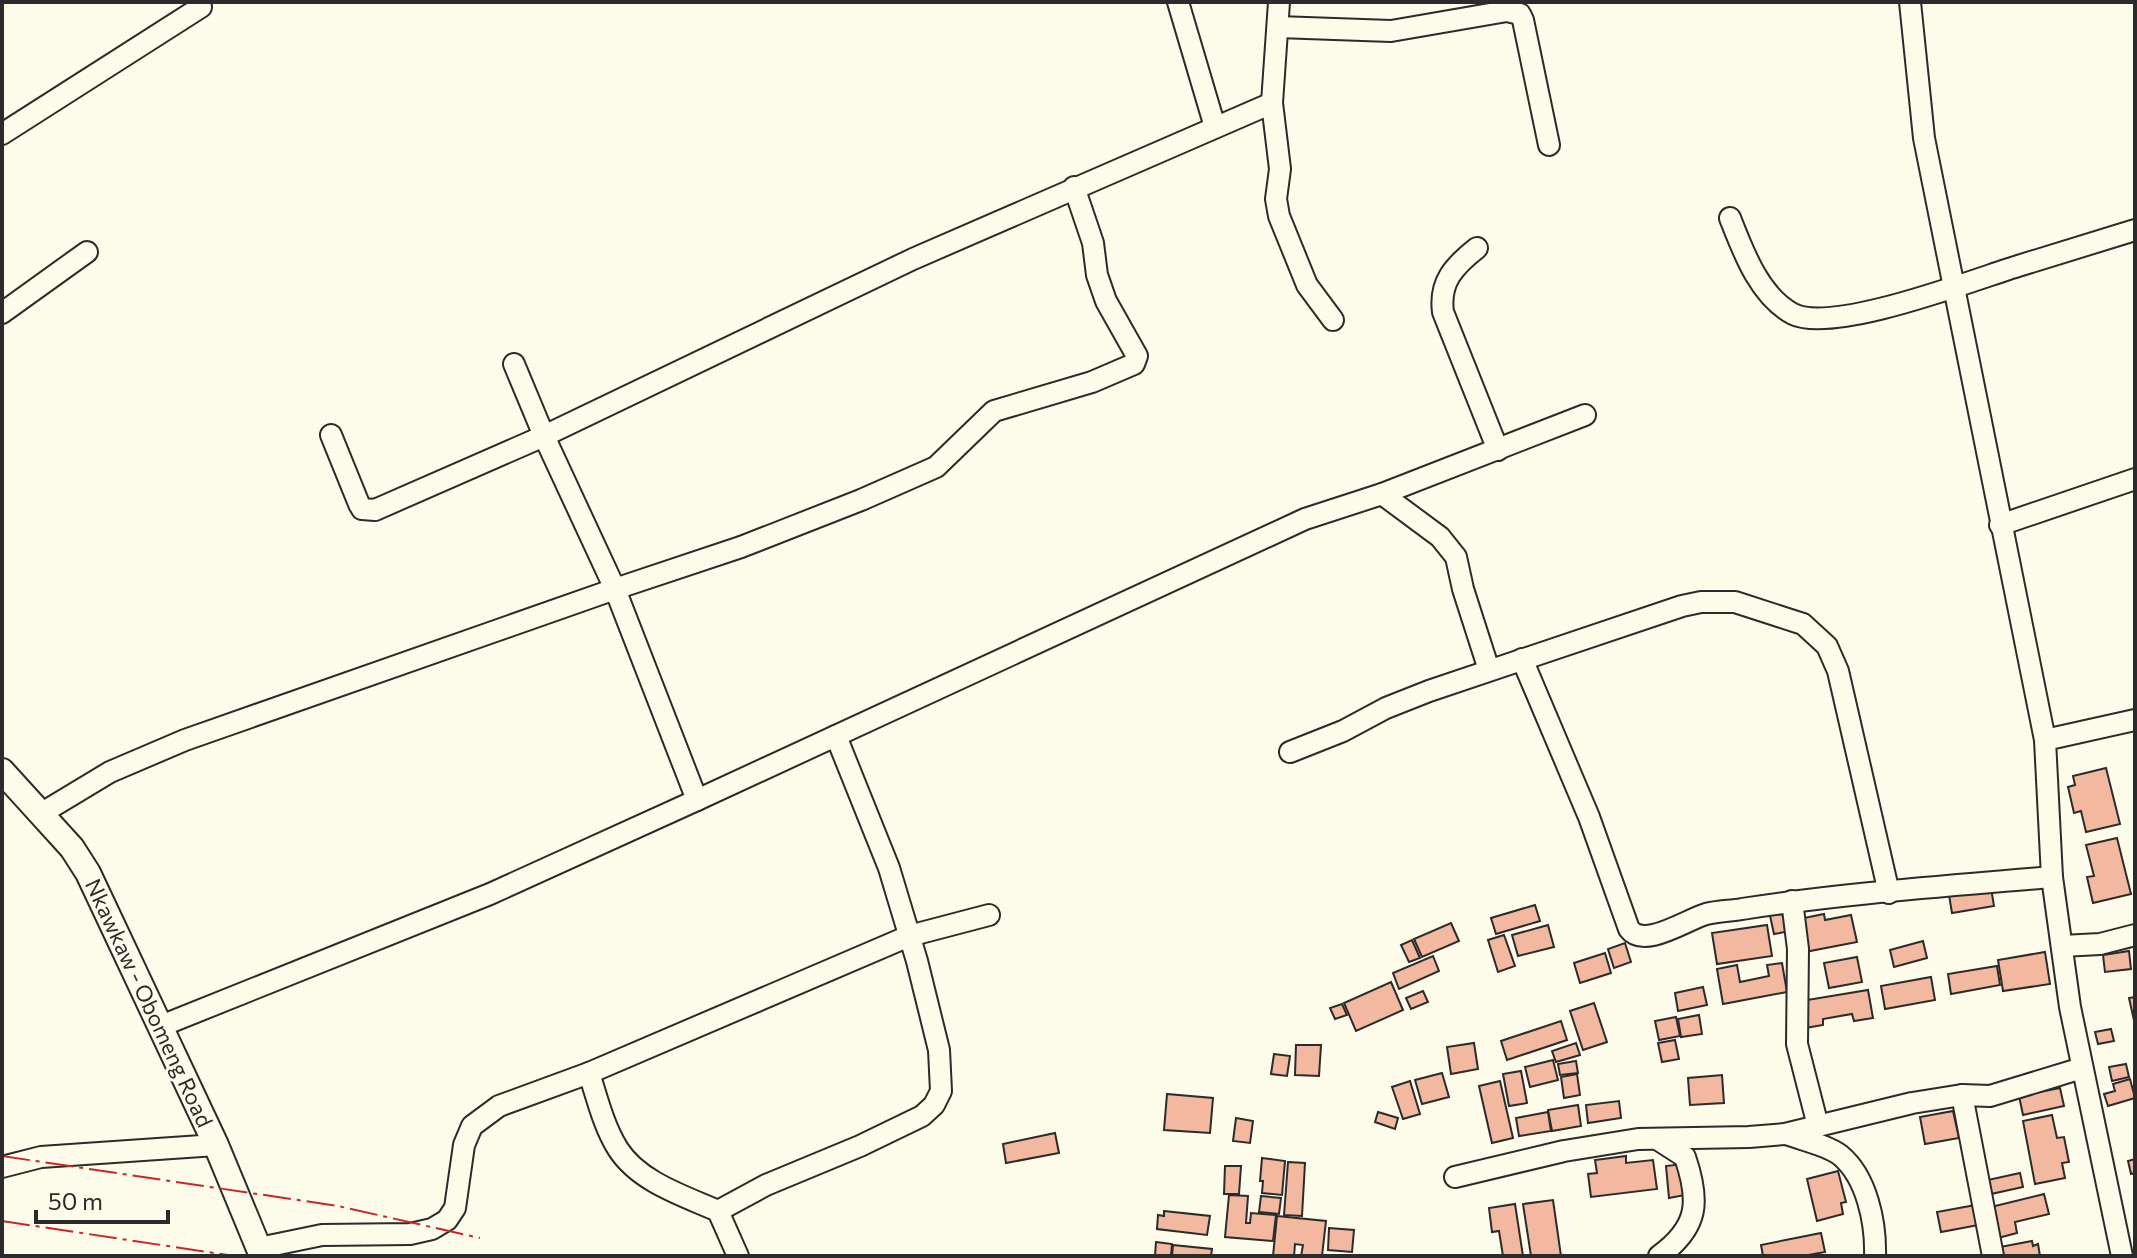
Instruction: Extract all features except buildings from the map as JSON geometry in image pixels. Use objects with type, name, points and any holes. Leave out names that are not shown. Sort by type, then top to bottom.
[{"type":"main road","name":"Nkawkaw - Obomeng Road","points":[[2,771],[72,848],[88,873],[216,1145],[260,1252]]},
{"type":"street","points":[[1178,2],[1215,127]]},
{"type":"street","points":[[1279,2],[1272,103],[1280,169],[1276,199],[1279,216],[1307,285],[1333,320]]},
{"type":"street","points":[[1910,2],[1924,138],[2045,740],[2052,877],[2070,1007],[2122,1256]]},
{"type":"street","points":[[2,134],[201,7]]},
{"type":"street","points":[[1278,27],[1391,31],[1455,18],[1515,12],[1523,20],[1549,145]]},
{"type":"street","points":[[331,435],[359,504],[362,509],[375,510],[544,436],[899,265],[1272,103]]},
{"type":"street","points":[[42,813],[110,772],[185,740],[741,547],[861,500],[936,467],[994,411],[1092,382],[1134,364],[1137,356],[1134,347],[1106,301],[1097,275],[1093,243],[1074,187]]},
{"type":"street","points":[[1730,218],[1743,251],[1760,281],[1779,303],[1792,313],[1806,318],[1871,311],[1955,289],[2014,267],[2135,230]]},
{"type":"street","points":[[1477,248],[1457,264],[1441,295],[1443,312],[1498,450]]},
{"type":"street","points":[[2,313],[87,252]]},
{"type":"street","points":[[514,364],[615,589],[697,800]]},
{"type":"street","points":[[161,1026],[490,894],[1305,519],[1382,494],[1585,415]]},
{"type":"street","points":[[2000,525],[2135,479]]},
{"type":"street","points":[[1382,494],[1440,537],[1456,557],[1489,670]]},
{"type":"street","points":[[1290,752],[1343,731],[1386,708],[1489,670],[1682,606],[1701,602],[1735,602],[1803,624],[1827,646],[1838,671],[1889,893]]},
{"type":"street","points":[[1522,659],[1589,817],[1629,929],[1641,938],[1707,914],[1792,901],[2052,877]]},
{"type":"street","points":[[2045,740],[2135,720]]},
{"type":"street","points":[[718,1211],[766,1185],[922,1116],[934,1105],[941,1091],[939,1050],[889,868],[836,736]]},
{"type":"street","points":[[1792,901],[1798,949],[1797,1044],[1818,1126]]},
{"type":"street","points":[[260,1252],[322,1235],[410,1234],[432,1229],[447,1220],[455,1208],[464,1145],[472,1126],[499,1106],[589,1073],[909,936],[989,915]]},
{"type":"street","points":[[2062,946],[2100,944],[2135,935]]},
{"type":"street","points":[[1455,1177],[1564,1151],[1638,1139],[1785,1134],[1912,1103],[1962,1095],[1990,1096],[2082,1068]]},
{"type":"street","points":[[589,1073],[618,1149],[630,1163],[665,1188],[718,1211],[738,1256]]},
{"type":"street","points":[[1962,1095],[1993,1256]]},
{"type":"street","points":[[1785,1134],[1839,1154],[1853,1171],[1870,1210],[1875,1256]]},
{"type":"street","points":[[1657,1139],[1685,1157],[1696,1196],[1685,1230],[1659,1256]]},
{"type":"street","points":[[2,1167],[41,1157],[216,1145]]},
{"type":"power","points":[[2,1156],[338,1206],[480,1238]]},
{"type":"power","points":[[2,1221],[234,1256]]}]
